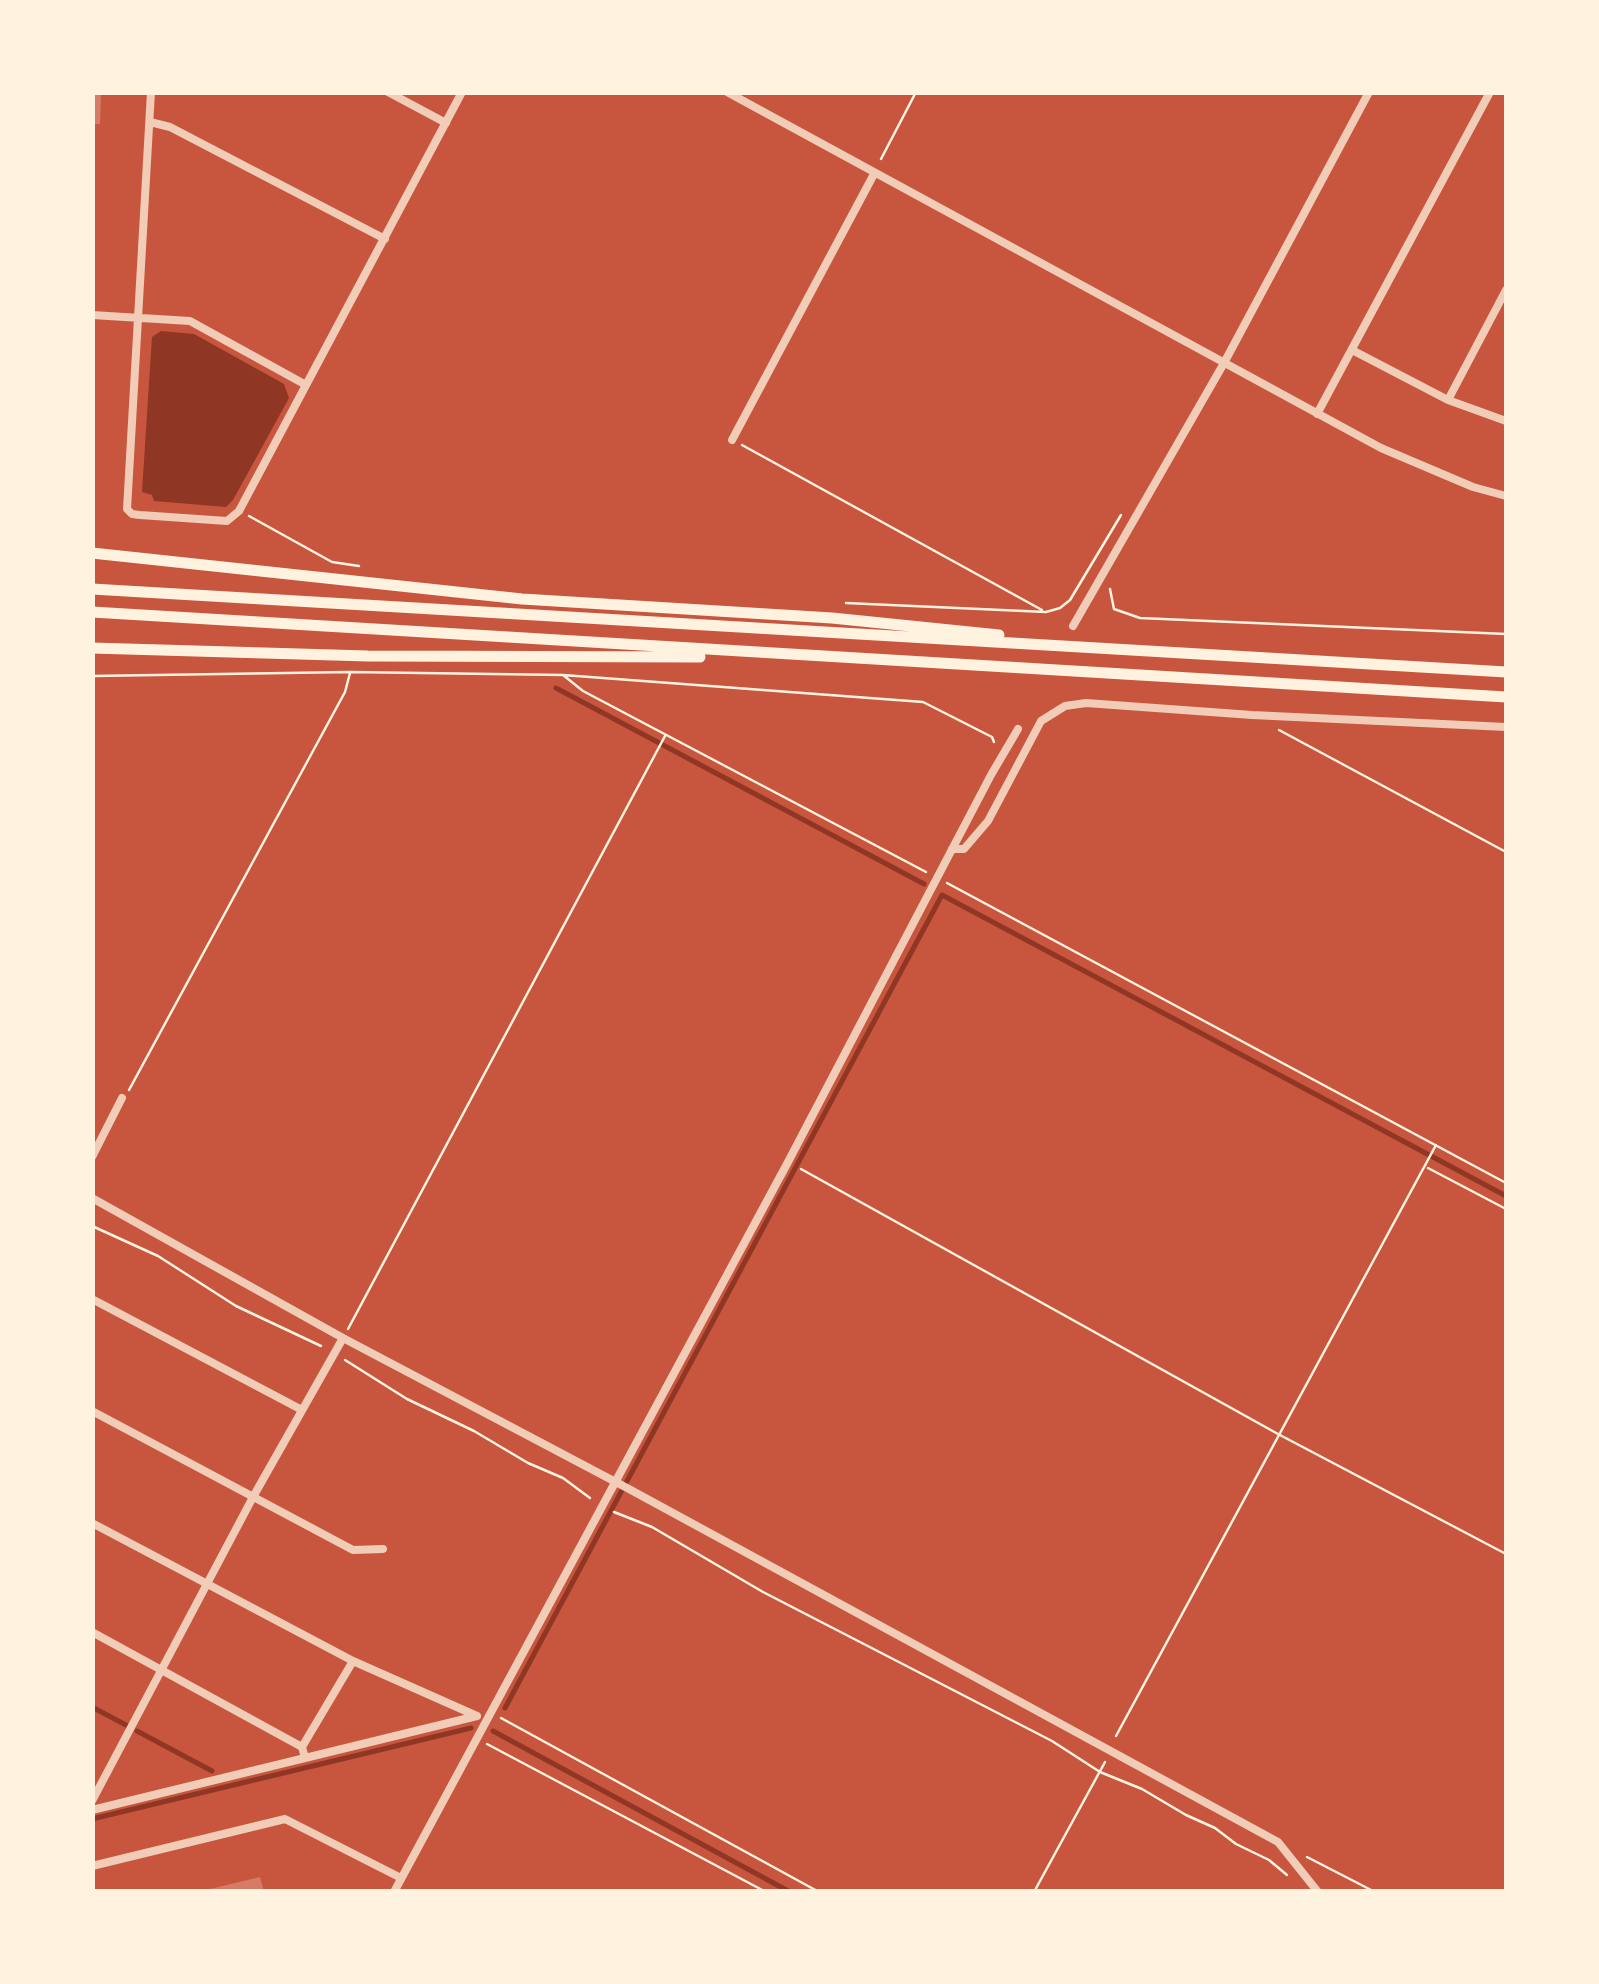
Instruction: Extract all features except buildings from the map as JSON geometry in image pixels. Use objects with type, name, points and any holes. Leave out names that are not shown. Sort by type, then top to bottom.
[{"type":"highway","points":[[92,542],[109,554]]},
{"type":"highway","points":[[92,553],[522,599],[832,618],[1158,652]]},
{"type":"highway","points":[[92,589],[1506,672]]},
{"type":"highway","points":[[92,612],[1506,697]]},
{"type":"highway","points":[[92,648],[385,656],[824,657]]},
{"type":"street","points":[[151,92],[127,509],[140,516],[227,521],[239,511],[462,92]]},
{"type":"street","points":[[388,92],[446,123]]},
{"type":"street","points":[[728,92],[1317,414],[1426,468],[1506,496]]},
{"type":"street","points":[[1073,626],[1224,363],[1369,92]]},
{"type":"street","points":[[1317,414],[1490,92]]},
{"type":"street","points":[[150,122],[170,127],[384,238]]},
{"type":"street","points":[[732,440],[874,174]]},
{"type":"street","points":[[1448,400],[1506,290]]},
{"type":"street","points":[[92,315],[190,321],[306,385]]},
{"type":"street","points":[[1352,350],[1448,400],[1506,421]]},
{"type":"street","points":[[952,848],[964,849],[988,821],[1041,721],[1065,706],[1086,703],[1506,727]]},
{"type":"street","points":[[394,1892],[618,1483],[1018,729]]},
{"type":"street","points":[[92,1158],[122,1098]]},
{"type":"street","points":[[92,1198],[343,1338],[1278,1842],[1318,1892]]},
{"type":"street","points":[[92,1299],[302,1410]]},
{"type":"street","points":[[92,1802],[253,1497],[343,1338]]},
{"type":"street","points":[[92,1411],[353,1550],[382,1549]]},
{"type":"street","points":[[92,1523],[353,1661],[477,1716]]},
{"type":"street","points":[[92,1632],[302,1747]]},
{"type":"street","points":[[305,1758],[302,1747],[353,1661]]},
{"type":"street","points":[[92,1810],[490,1716]]},
{"type":"street","points":[[92,1866],[286,1819],[401,1878]]},
{"type":"path","points":[[874,174],[916,92]]},
{"type":"path","points":[[732,440],[1046,612]]},
{"type":"path","points":[[833,603],[1046,612],[1060,608],[1070,600],[1124,510]]},
{"type":"path","points":[[239,511],[332,562],[371,567]]},
{"type":"path","points":[[1109,590],[1114,609],[1140,618],[1506,634]]},
{"type":"path","points":[[122,1098],[129,1092],[344,692],[350,672]]},
{"type":"path","points":[[92,676],[350,672],[563,676],[923,702],[992,737],[996,746]]},
{"type":"path","points":[[563,676],[583,691],[1506,1183]]},
{"type":"path","points":[[1252,715],[1506,852]]},
{"type":"path","points":[[343,1338],[666,735]]},
{"type":"path","points":[[1034,1892],[1435,1146]]},
{"type":"path","points":[[1425,1167],[1506,1208]]},
{"type":"path","points":[[800,1168],[1278,1434],[1506,1554]]},
{"type":"path","points":[[92,1226],[158,1256],[236,1306],[320,1345]]},
{"type":"path","points":[[348,1362],[407,1399],[563,1478],[589,1497]]},
{"type":"path","points":[[611,1511],[652,1527],[763,1592],[1052,1741],[1100,1772],[1142,1789],[1269,1860],[1292,1879]]},
{"type":"path","points":[[490,1716],[819,1892]]},
{"type":"path","points":[[476,1738],[766,1892]]},
{"type":"path","points":[[1278,1842],[1375,1892]]},
{"type":"shaded area","points":[[161,331],[194,334],[284,384],[289,398],[226,507],[154,501],[152,495],[142,492],[152,337]]},
{"type":"waterway","points":[[556,688],[924,884]]},
{"type":"waterway","points":[[505,1708],[942,895],[1506,1196]]},
{"type":"waterway","points":[[92,1707],[126,1725]]},
{"type":"waterway","points":[[92,1819],[471,1728]]},
{"type":"waterway","points":[[137,1731],[212,1771]]},
{"type":"waterway","points":[[493,1731],[790,1892]]}]
